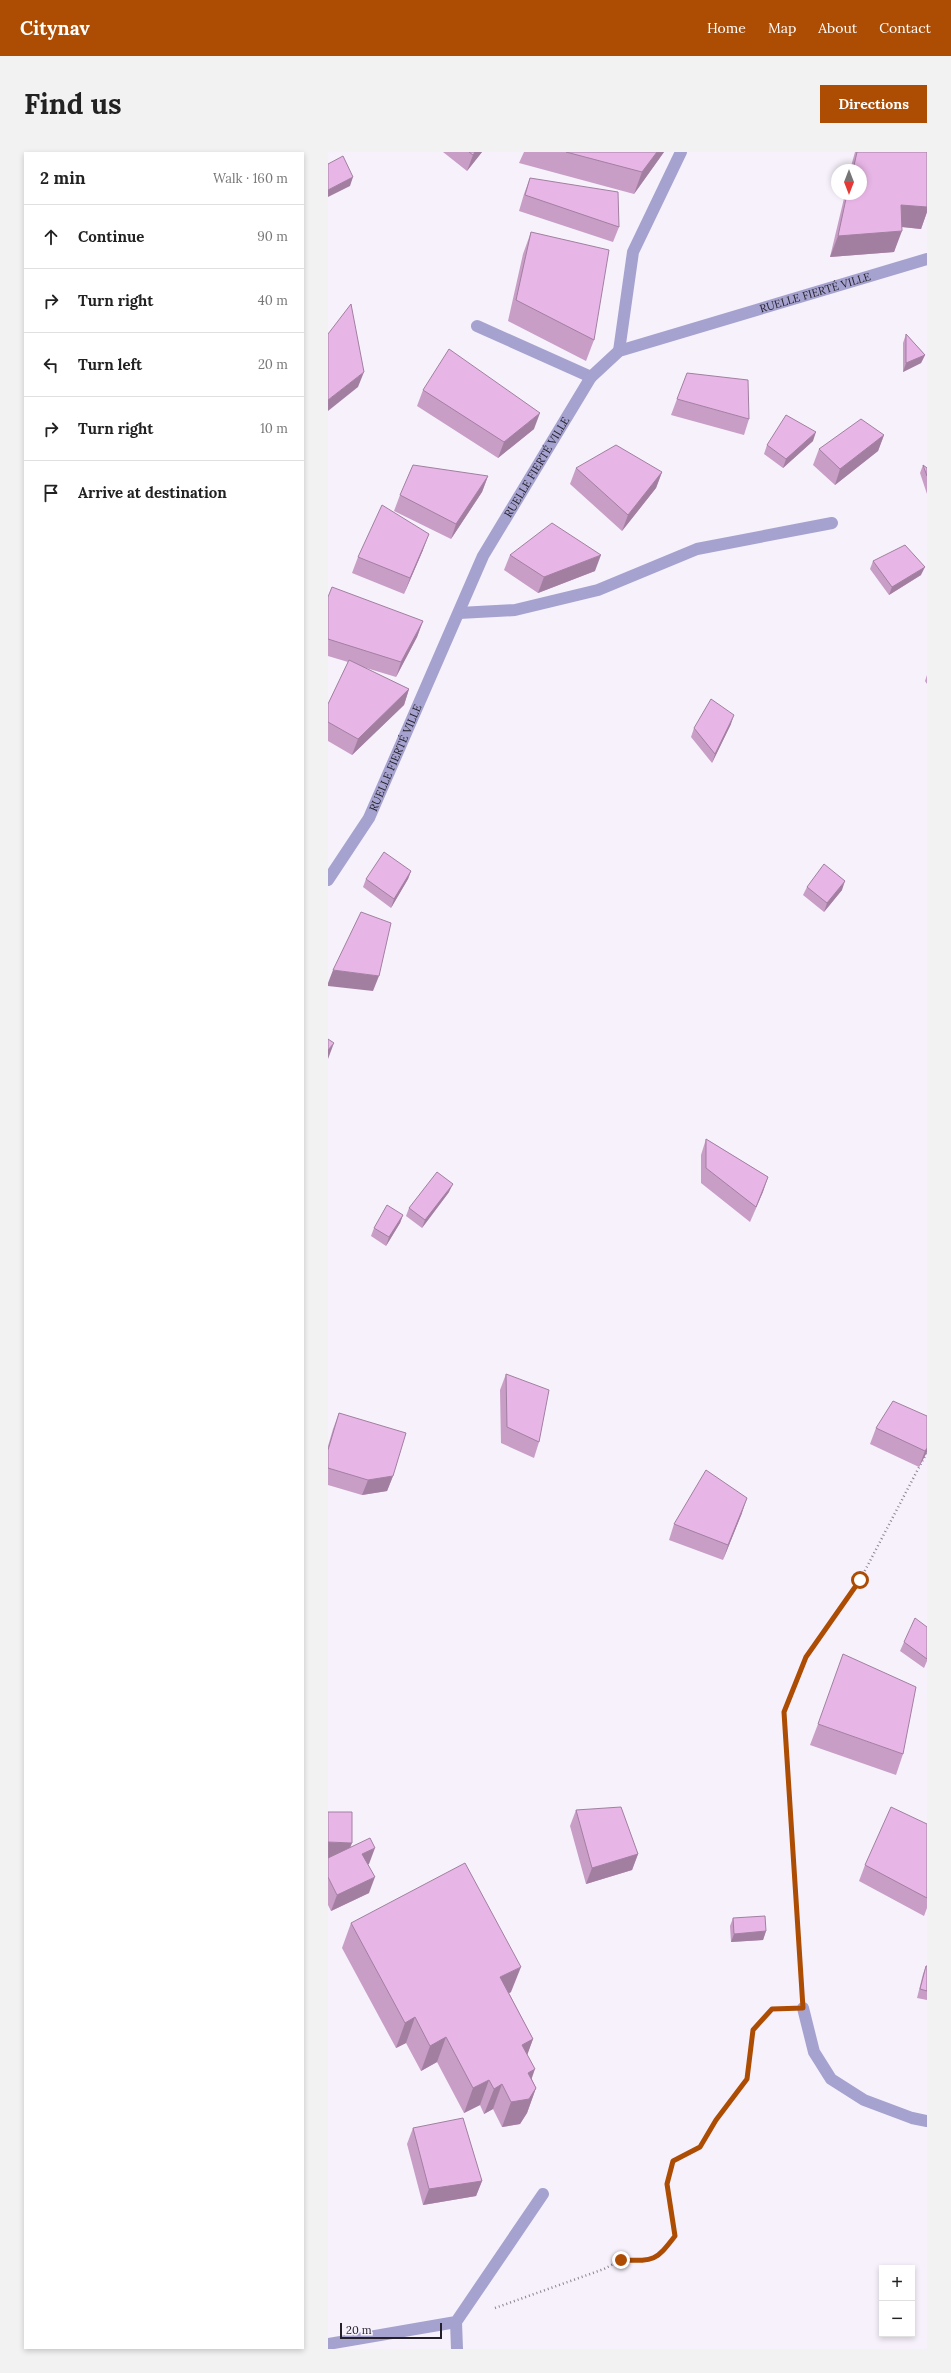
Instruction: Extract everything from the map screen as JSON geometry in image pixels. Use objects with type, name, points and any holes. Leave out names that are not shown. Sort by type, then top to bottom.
[{"type":"street","points":[[619,351],[633,252],[681,152]]},
{"type":"street","name":"RUELLE FIERTÉ VILLE","points":[[328,880],[369,818],[483,556],[591,377],[619,351],[927,259]]},
{"type":"street","points":[[477,326],[591,377]]},
{"type":"street","points":[[459,613],[515,610],[598,590],[697,549],[832,523]]},
{"type":"street","points":[[803,2008],[814,2052],[832,2079],[864,2100],[912,2118],[927,2121]]},
{"type":"street","points":[[457,2349],[456,2322],[543,2194]]},
{"type":"street","points":[[328,2344],[456,2322]]},
{"type":"path","points":[[493,2309],[604,2269],[621,2260],[643,2261],[659,2256],[675,2236],[667,2184],[673,2161],[700,2147],[716,2120],[747,2079],[753,2030],[772,2009],[803,2008],[784,1712],[806,1657],[860,1580],[927,1452]]},
{"type":"building","points":[[566,152],[657,152],[642,172]]},
{"type":"building","points":[[857,152],[927,152],[927,207],[901,205],[902,231],[838,236],[846,200],[867,200],[867,164],[854,164]]},
{"type":"building","points":[[343,156],[353,177],[328,190],[328,164]]},
{"type":"building","points":[[530,178],[618,192],[619,227],[525,195]]},
{"type":"building","points":[[531,232],[609,250],[594,340],[516,300]]},
{"type":"building","points":[[351,304],[364,372],[328,400],[328,334]]},
{"type":"building","points":[[906,334],[925,355],[906,363]]},
{"type":"building","points":[[449,349],[540,413],[504,442],[423,390]]},
{"type":"building","points":[[687,373],[748,380],[749,419],[677,399]]},
{"type":"building","points":[[786,415],[816,432],[786,459],[767,445]]},
{"type":"building","points":[[861,419],[884,435],[840,469],[819,449]]},
{"type":"building","points":[[616,445],[662,472],[628,515],[576,468]]},
{"type":"building","points":[[413,465],[488,476],[456,524],[400,495]]},
{"type":"building","points":[[923,465],[927,468],[927,476]]},
{"type":"building","points":[[382,505],[429,534],[410,578],[358,557]]},
{"type":"building","points":[[552,523],[601,555],[544,577],[510,555]]},
{"type":"building","points":[[905,545],[925,567],[892,587],[873,561]]},
{"type":"building","points":[[332,587],[423,621],[401,662],[328,639],[328,597]]},
{"type":"building","points":[[349,660],[409,689],[358,739],[328,722],[328,704]]},
{"type":"building","points":[[711,699],[734,715],[715,754],[694,728]]},
{"type":"building","points":[[384,852],[411,871],[394,899],[366,879]]},
{"type":"building","points":[[824,864],[845,881],[827,903],[807,887]]},
{"type":"building","points":[[361,912],[391,923],[379,976],[333,970]]},
{"type":"building","points":[[328,1039],[334,1043],[328,1050]]},
{"type":"building","points":[[706,1139],[768,1177],[756,1207],[706,1168]]},
{"type":"building","points":[[437,1172],[453,1184],[425,1220],[409,1208]]},
{"type":"building","points":[[387,1205],[403,1215],[389,1237],[374,1228]]},
{"type":"building","points":[[506,1374],[549,1390],[539,1442],[507,1427]]},
{"type":"building","points":[[893,1401],[927,1416],[927,1448],[925,1451],[876,1428]]},
{"type":"building","points":[[339,1413],[406,1433],[393,1476],[368,1480],[328,1468],[328,1450]]},
{"type":"building","points":[[706,1470],[747,1498],[728,1545],[674,1524]]},
{"type":"building","points":[[915,1618],[927,1627],[927,1659],[904,1642]]},
{"type":"building","points":[[843,1654],[916,1687],[903,1754],[818,1724]]},
{"type":"building","points":[[621,1807],[638,1854],[592,1868],[576,1810]]},
{"type":"building","points":[[891,1807],[927,1824],[927,1898],[865,1865]]},
{"type":"building","points":[[328,1812],[352,1812],[352,1843],[328,1842]]},
{"type":"building","points":[[370,1838],[375,1848],[362,1854],[375,1877],[337,1895],[328,1877],[328,1858]]},
{"type":"building","points":[[465,1863],[521,1967],[500,1977],[533,2039],[522,2045],[535,2069],[528,2073],[536,2088],[529,2099],[511,2102],[502,2084],[494,2089],[489,2080],[473,2088],[446,2037],[430,2046],[415,2017],[405,2023],[351,1923]]},
{"type":"building","points":[[765,1916],[766,1931],[734,1934],[733,1918]]},
{"type":"building","points":[[927,1966],[927,1991],[920,1989]]},
{"type":"building","points":[[463,2118],[482,2181],[429,2189],[413,2128]]},
{"type":"route","points":[[621,2260],[643,2261],[659,2256],[675,2236],[667,2184],[673,2161],[700,2147],[716,2120],[747,2079],[753,2030],[772,2009],[803,2008],[784,1712],[806,1657],[860,1580]]}]
